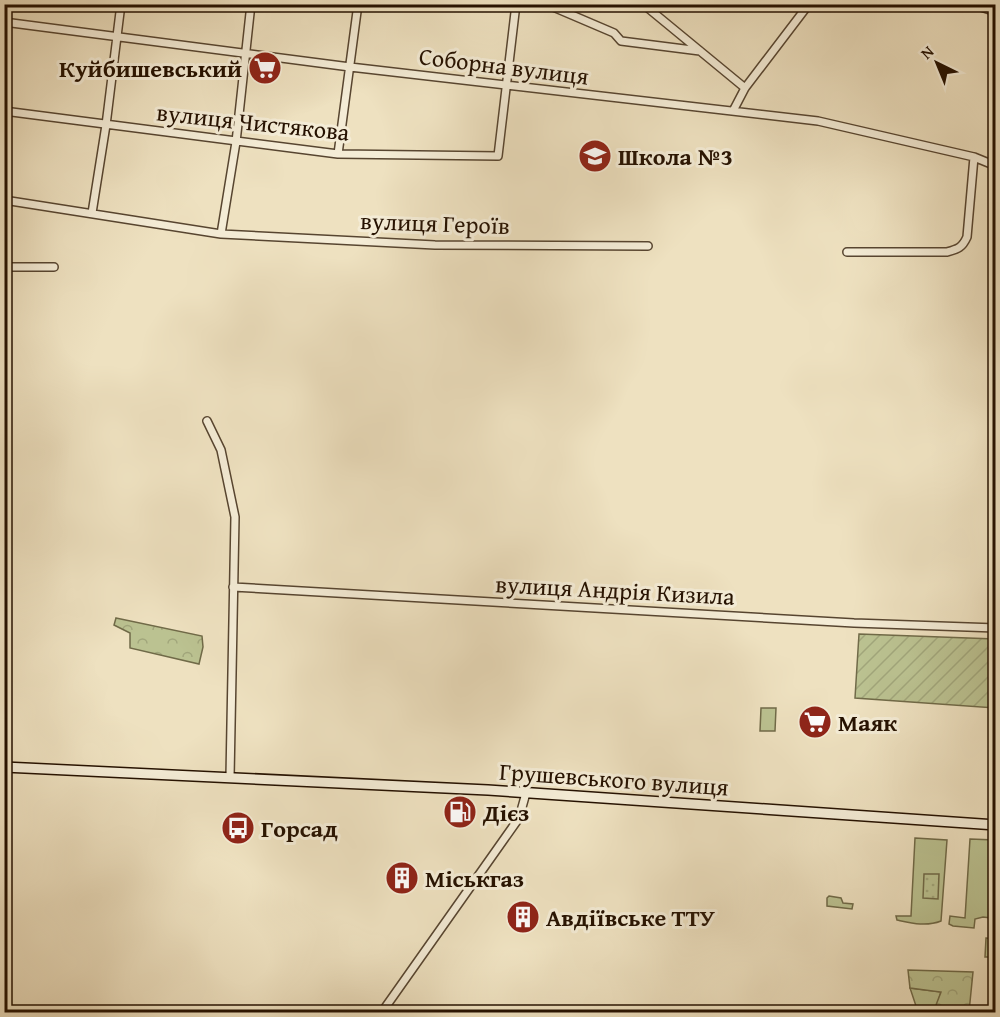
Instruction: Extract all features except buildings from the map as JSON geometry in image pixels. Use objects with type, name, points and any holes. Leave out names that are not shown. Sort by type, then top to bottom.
[{"type":"street","points":[[92,213],[121,4]]},
{"type":"street","points":[[221,234],[236,142],[251,4]]},
{"type":"street","points":[[338,154],[358,4]]},
{"type":"street","points":[[507,85],[516,4]]},
{"type":"street","points":[[546,4],[614,33],[621,41],[700,51]]},
{"type":"street","points":[[643,4],[745,87]]},
{"type":"street","points":[[732,111],[745,87],[809,4]]},
{"type":"street","points":[[972,4],[996,12]]},
{"type":"street","name":"Соборна вулиця","points":[[4,22],[350,67],[818,122],[974,157],[996,166]]},
{"type":"street","name":"вулиця Чистякова","points":[[4,111],[338,154],[498,156],[507,85]]},
{"type":"street","points":[[847,252],[947,252],[959,249],[964,245],[967,237],[974,157]]},
{"type":"street","name":"вулиця Героїв","points":[[4,200],[221,234],[435,245],[648,246]]},
{"type":"street","points":[[4,267],[54,267]]},
{"type":"street","points":[[207,421],[221,450],[235,517],[230,777]]},
{"type":"street","name":"вулиця Андрія Кизила","points":[[233,587],[842,622],[996,628]]},
{"type":"street","name":"Грушевського вулиця","points":[[4,767],[526,793],[996,825]]},
{"type":"street","points":[[382,1012],[519,818],[526,793]]},
{"type":"green space","points":[[116,618],[202,636],[203,647],[199,664],[130,648],[130,633],[114,625]]},
{"type":"green space","points":[[859,634],[995,639],[995,708],[855,698]]},
{"type":"green space","points":[[761,708],[776,708],[775,731],[760,731]]},
{"type":"green space","points":[[915,838],[947,840],[941,921],[935,923],[913,923],[897,920],[896,916],[911,916]]},
{"type":"green space","points":[[970,839],[995,840],[995,929],[990,928],[991,918],[983,917],[975,919],[974,928],[949,924],[950,916],[965,918]]},
{"type":"green space","points":[[924,874],[939,874],[938,899],[923,898]]},
{"type":"green space","points":[[829,896],[841,898],[843,903],[853,904],[852,909],[827,906]]},
{"type":"green space","points":[[986,938],[995,939],[995,957],[985,957]]},
{"type":"green space","points":[[908,970],[973,972],[969,1012],[944,1012],[936,1005],[941,992],[910,988]]},
{"type":"green space","points":[[910,988],[941,992],[937,1005],[944,1012],[918,1012]]},
{"type":"place","name":"Куйбишевський","points":[[265,68]]},
{"type":"place","name":"Школа №3","points":[[595,156]]},
{"type":"place","name":"Маяк","points":[[815,722]]},
{"type":"place","name":"Дієз","points":[[460,812]]},
{"type":"place","name":"Горсад","points":[[238,828]]},
{"type":"place","name":"Міськгаз","points":[[402,878]]},
{"type":"place","name":"Авдіївське ТТУ","points":[[523,917]]}]
